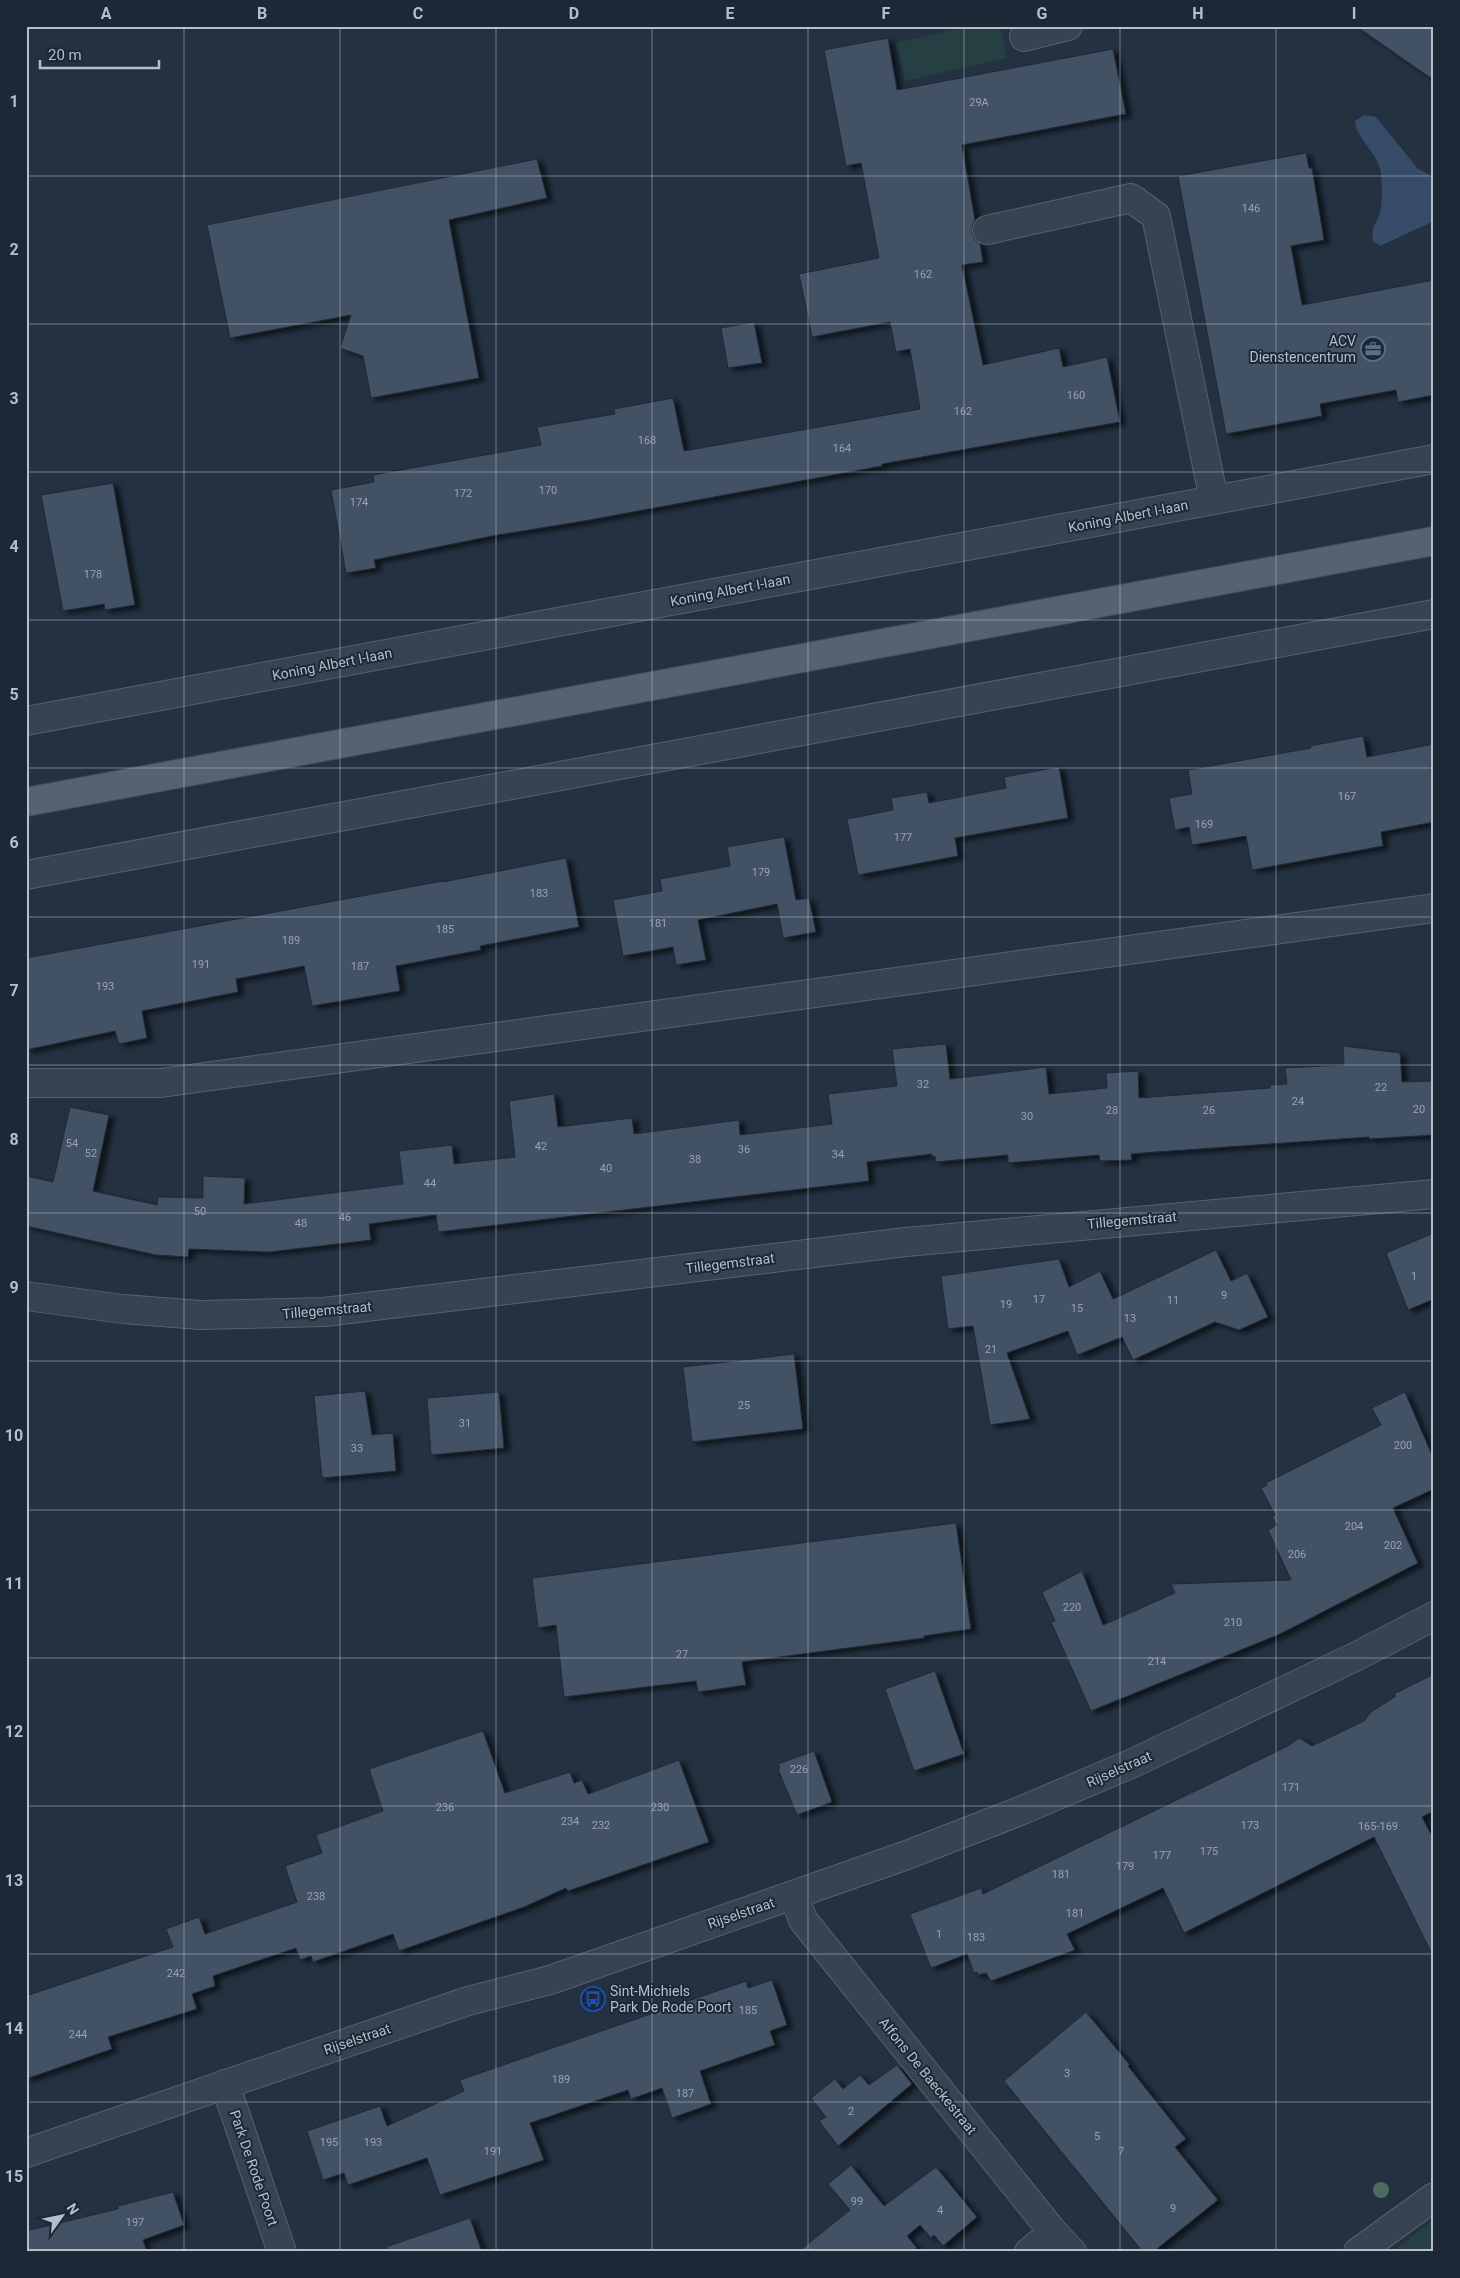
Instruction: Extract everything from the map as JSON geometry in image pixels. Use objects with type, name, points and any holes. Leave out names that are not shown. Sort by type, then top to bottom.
[{"type":"main road","points":[[26,802],[1434,541]]},
{"type":"street","points":[[1024,37],[1068,26]]},
{"type":"street","points":[[987,230],[1131,198],[1156,216],[1214,500]]},
{"type":"street","name":"Koning Albert I-laan","points":[[26,721],[1434,459]]},
{"type":"street","points":[[26,876],[1434,614]]},
{"type":"street","points":[[26,1083],[161,1083],[1434,908]]},
{"type":"street","name":"Tillegemstraat","points":[[26,1296],[122,1309],[200,1315],[324,1312],[906,1242],[1434,1194]]},
{"type":"street","name":"Rijselstraat","points":[[26,2153],[468,2001],[550,1980],[794,1895],[1020,1812],[1133,1763],[1357,1656],[1434,1616]]},
{"type":"street","name":"Alfons De Baeckestraat","points":[[794,1895],[803,1920],[1053,2232],[1072,2252]]},
{"type":"street","name":"Park De Rode Poort","points":[[225,2084],[282,2252]]},
{"type":"street","points":[[1358,2252],[1434,2196]]},
{"type":"street","points":[[1029,2252],[1053,2232]]},
{"type":"green space","points":[[969,26],[1000,26],[1007,58],[905,81],[896,43]]},
{"type":"green space","points":[[1434,2219],[1434,2252],[1392,2252]]},
{"type":"water","points":[[1364,115],[1376,117],[1418,169],[1434,177],[1434,221],[1380,246],[1373,241],[1373,229],[1381,208],[1381,173],[1376,159],[1356,127],[1355,121]]},
{"type":"building","points":[[1356,26],[1434,26],[1434,80],[1409,63]]},
{"type":"building","points":[[888,38],[897,90],[1113,49],[1126,114],[962,145],[975,220],[972,226],[972,233],[975,240],[980,243],[983,262],[962,265],[983,365],[1059,348],[1063,367],[1107,357],[1120,422],[882,464],[882,466],[584,521],[492,536],[374,560],[376,568],[346,573],[331,490],[374,482],[373,475],[541,445],[537,427],[615,414],[614,409],[673,398],[684,451],[920,409],[910,349],[896,352],[890,322],[812,337],[799,274],[879,258],[861,163],[846,166],[824,50]]},
{"type":"building","points":[[1306,153],[1309,168],[1312,168],[1324,240],[1291,246],[1302,305],[1434,280],[1434,395],[1398,402],[1396,390],[1320,404],[1322,416],[1226,434],[1178,176]]},
{"type":"building","points":[[537,159],[547,198],[449,220],[479,378],[371,398],[363,356],[340,348],[351,315],[230,338],[207,225]]},
{"type":"building","points":[[754,322],[762,363],[728,368],[721,328]]},
{"type":"building","points":[[113,483],[135,605],[105,610],[104,604],[63,611],[41,495]]},
{"type":"building","points":[[1363,736],[1367,757],[1434,744],[1434,822],[1381,832],[1383,846],[1252,870],[1246,836],[1192,845],[1189,827],[1175,830],[1169,798],[1192,794],[1188,770],[1311,748],[1310,746]]},
{"type":"building","points":[[1059,767],[1068,818],[955,838],[958,856],[858,875],[847,819],[893,810],[891,798],[927,792],[929,803],[1006,788],[1004,777]]},
{"type":"building","points":[[784,837],[796,900],[809,898],[816,932],[783,938],[777,904],[698,920],[706,960],[676,965],[673,947],[623,956],[613,900],[662,891],[660,879],[730,866],[727,847]]},
{"type":"building","points":[[566,858],[579,927],[480,946],[481,950],[396,966],[400,991],[312,1006],[304,966],[236,979],[238,992],[142,1011],[147,1038],[119,1044],[115,1031],[26,1050],[26,958]]},
{"type":"building","points":[[946,1044],[950,1079],[1046,1067],[1049,1094],[1107,1088],[1106,1073],[1138,1071],[1139,1098],[1270,1088],[1270,1085],[1287,1084],[1285,1068],[1344,1065],[1343,1046],[1400,1053],[1402,1082],[1434,1081],[1434,1135],[1369,1139],[1369,1137],[1142,1153],[1131,1154],[1132,1160],[1100,1161],[1099,1155],[1008,1163],[1008,1155],[936,1162],[935,1156],[932,1157],[932,1154],[867,1162],[869,1181],[438,1232],[436,1215],[369,1224],[371,1240],[269,1252],[189,1249],[188,1257],[156,1255],[26,1226],[26,1176],[53,1182],[70,1107],[109,1115],[93,1191],[157,1205],[158,1197],[203,1198],[203,1176],[245,1178],[244,1204],[403,1184],[399,1151],[452,1145],[454,1164],[515,1157],[509,1101],[554,1094],[558,1127],[632,1118],[634,1134],[739,1120],[740,1135],[832,1124],[828,1094],[897,1086],[892,1049]]},
{"type":"building","points":[[1434,1233],[1434,1299],[1408,1310],[1386,1253]]},
{"type":"building","points":[[1216,1250],[1231,1281],[1247,1273],[1268,1317],[1239,1330],[1215,1322],[1133,1360],[1122,1337],[1077,1355],[1068,1331],[1007,1353],[1030,1419],[990,1425],[973,1326],[948,1329],[941,1276],[1059,1259],[1069,1287],[1100,1271],[1113,1299]]},
{"type":"building","points":[[794,1354],[803,1429],[692,1442],[683,1367]]},
{"type":"building","points":[[365,1391],[372,1435],[393,1433],[396,1471],[322,1478],[314,1396]]},
{"type":"building","points":[[499,1392],[504,1448],[431,1455],[427,1398]]},
{"type":"building","points":[[1405,1392],[1434,1460],[1434,1489],[1393,1508],[1418,1563],[1280,1634],[1091,1711],[1051,1622],[1055,1621],[1042,1592],[1082,1571],[1103,1625],[1175,1593],[1171,1584],[1291,1580],[1268,1530],[1277,1525],[1272,1516],[1275,1515],[1261,1488],[1267,1485],[1266,1483],[1381,1425],[1372,1408]]},
{"type":"building","points":[[956,1523],[971,1629],[924,1636],[924,1638],[742,1662],[746,1685],[698,1692],[696,1681],[564,1697],[556,1625],[538,1628],[532,1578]]},
{"type":"building","points":[[935,1671],[964,1754],[914,1771],[885,1689]]},
{"type":"building","points":[[1434,1674],[1434,1811],[1422,1817],[1434,1840],[1434,1958],[1374,1837],[1184,1933],[1163,1888],[1067,1934],[1075,1950],[991,1981],[986,1973],[978,1975],[977,1972],[974,1973],[967,1954],[931,1968],[910,1914],[981,1888],[983,1894],[1288,1746],[1299,1738],[1312,1746],[1364,1721],[1371,1712],[1396,1696],[1394,1694]]},
{"type":"building","points":[[483,1731],[505,1793],[570,1772],[574,1783],[582,1780],[588,1794],[679,1760],[709,1842],[568,1891],[566,1888],[524,1907],[399,1951],[393,1934],[313,1962],[311,1956],[300,1960],[296,1948],[213,1976],[215,1986],[192,1994],[197,2009],[108,2037],[112,2049],[26,2079],[26,1996],[173,1947],[166,1929],[199,1917],[205,1934],[297,1902],[285,1866],[322,1853],[316,1835],[383,1811],[369,1769]]},
{"type":"building","points":[[814,1751],[832,1802],[797,1815],[778,1769],[780,1768],[778,1764]]},
{"type":"building","points":[[772,1980],[787,2025],[770,2031],[775,2045],[700,2071],[711,2104],[672,2118],[662,2088],[631,2099],[628,2090],[530,2123],[544,2160],[440,2195],[427,2158],[348,2185],[344,2173],[323,2180],[307,2131],[380,2106],[387,2126],[464,2091],[460,2080],[746,1981],[748,1988]]},
{"type":"building","points":[[1086,2012],[1130,2065],[1128,2066],[1186,2139],[1175,2147],[1218,2200],[1153,2252],[1143,2252],[1004,2081]]},
{"type":"building","points":[[897,2065],[912,2084],[838,2146],[819,2121],[826,2117],[811,2098],[835,2079],[843,2089],[860,2075],[869,2085]]},
{"type":"building","points":[[851,2165],[884,2206],[936,2167],[977,2217],[943,2246],[934,2235],[931,2238],[920,2225],[907,2236],[917,2248],[912,2252],[798,2252],[850,2210],[828,2184]]},
{"type":"building","points":[[173,2192],[184,2225],[143,2240],[147,2252],[26,2252],[26,2231],[118,2209],[118,2206]]},
{"type":"building","points":[[470,2218],[482,2252],[387,2252],[386,2247]]},
{"type":"place","name":"ACV Dienstencentrum","points":[[1373,349]]},
{"type":"place","name":"Sint-Michiels Park De Rode Poort","points":[[593,1999]]}]
